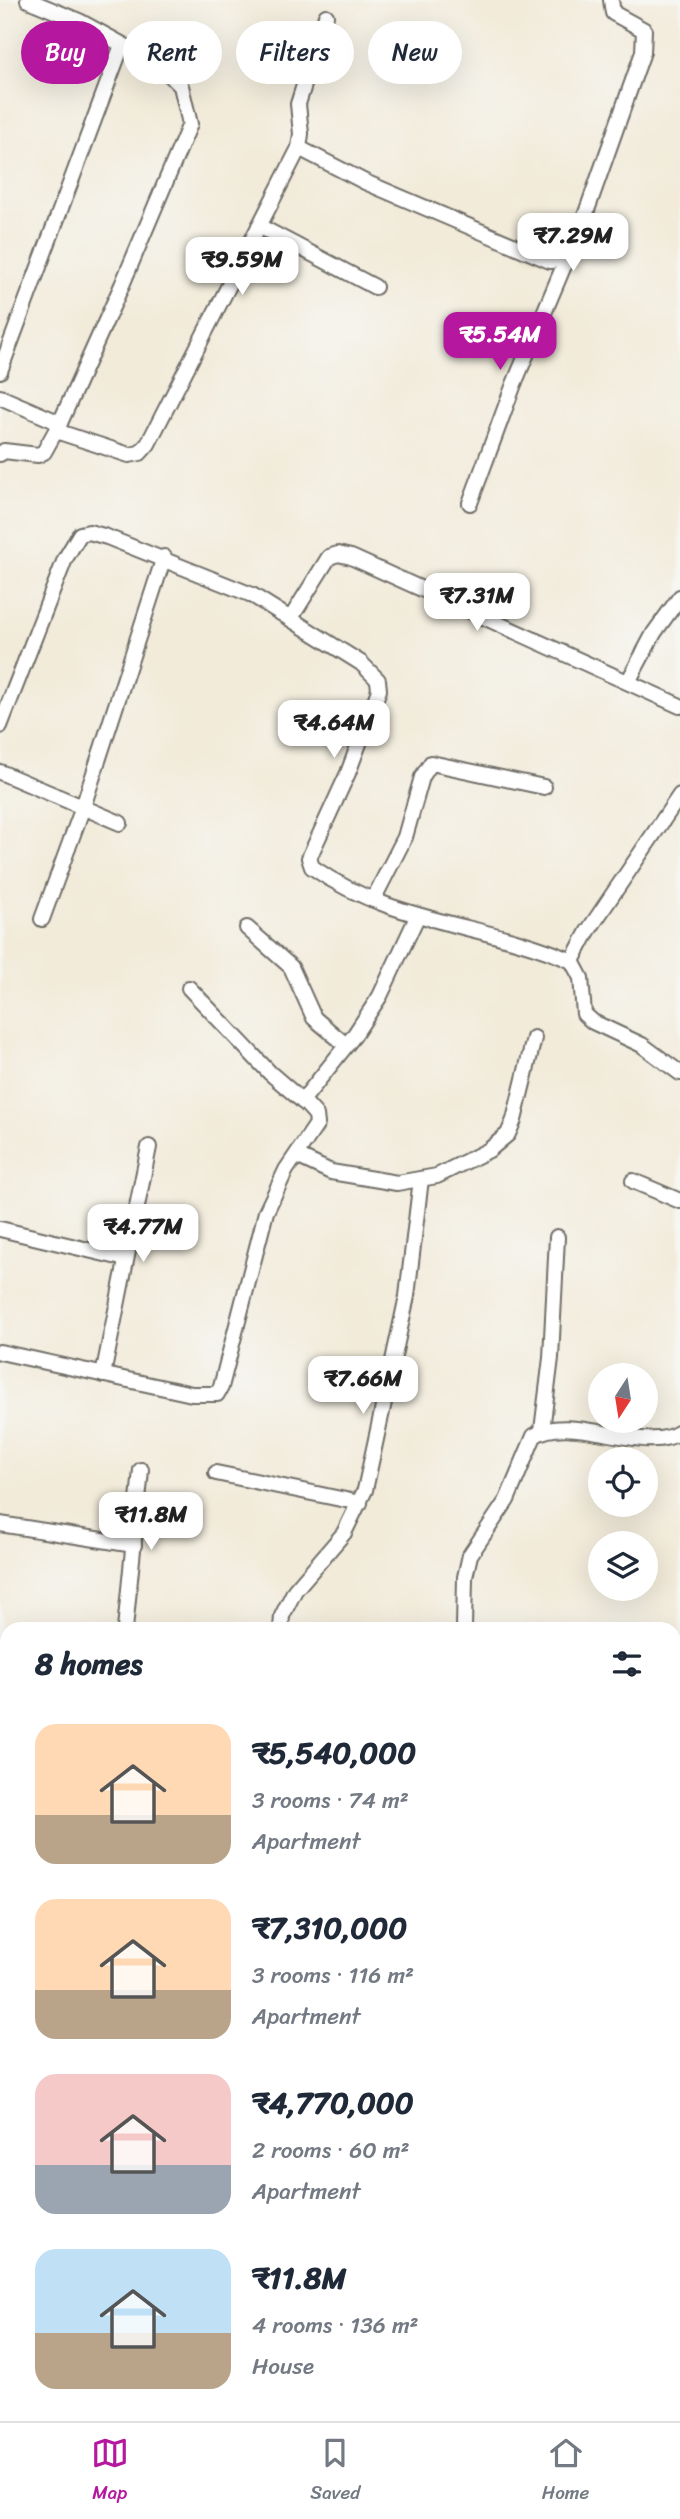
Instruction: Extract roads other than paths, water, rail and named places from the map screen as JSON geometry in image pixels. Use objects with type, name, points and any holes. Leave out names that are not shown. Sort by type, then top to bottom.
[{"type":"street","points":[[0,454],[4,451],[38,455],[44,452],[58,427],[190,124],[186,100],[175,78],[79,21],[28,0]]},
{"type":"street","points":[[470,503],[514,384],[568,256],[643,52],[644,30],[613,13],[611,0]]},
{"type":"street","points":[[0,397],[114,452],[129,455],[140,453],[148,444],[299,148],[298,104],[326,16]]},
{"type":"street","points":[[0,371],[122,45]]},
{"type":"street","points":[[299,148],[365,182],[550,261],[568,256]]},
{"type":"street","points":[[259,226],[375,287]]},
{"type":"street","points":[[0,726],[65,559],[80,534],[89,532],[164,557],[252,595],[361,663],[378,681],[379,690],[348,773],[309,858],[312,867],[373,900],[417,917],[541,949],[572,961],[581,978],[584,1014],[593,1022],[642,1045],[680,1073]]},
{"type":"street","points":[[291,618],[329,557],[338,554],[351,557],[680,706]]},
{"type":"street","points":[[42,919],[83,807],[164,557]]},
{"type":"street","points":[[628,682],[654,633],[680,597]]},
{"type":"street","points":[[373,900],[405,837],[422,777],[431,763],[544,787]]},
{"type":"street","points":[[0,772],[120,823]]},
{"type":"street","points":[[572,961],[588,931],[680,795]]},
{"type":"street","points":[[302,1101],[380,996],[417,917]]},
{"type":"street","points":[[247,928],[290,967],[314,1018],[346,1045]]},
{"type":"street","points":[[0,1352],[192,1394],[217,1394],[259,1232],[271,1198],[317,1124],[316,1115],[270,1073],[189,988]]},
{"type":"street","points":[[297,1156],[318,1167],[352,1176],[397,1182],[437,1175],[489,1150],[508,1134],[534,1038]]},
{"type":"street","points":[[103,1375],[149,1147]]},
{"type":"street","points":[[282,1622],[295,1590],[344,1533],[360,1503],[407,1296],[421,1179]]},
{"type":"street","points":[[633,1181],[680,1202]]},
{"type":"street","points":[[0,1229],[126,1259]]},
{"type":"street","points":[[542,1430],[551,1358],[557,1237]]},
{"type":"street","points":[[464,1622],[465,1577],[470,1555],[507,1500],[534,1436],[542,1430],[554,1428],[657,1439],[680,1432]]},
{"type":"street","points":[[126,1622],[141,1470]]},
{"type":"street","points":[[216,1473],[360,1503]]},
{"type":"street","points":[[0,1524],[134,1545]]}]
